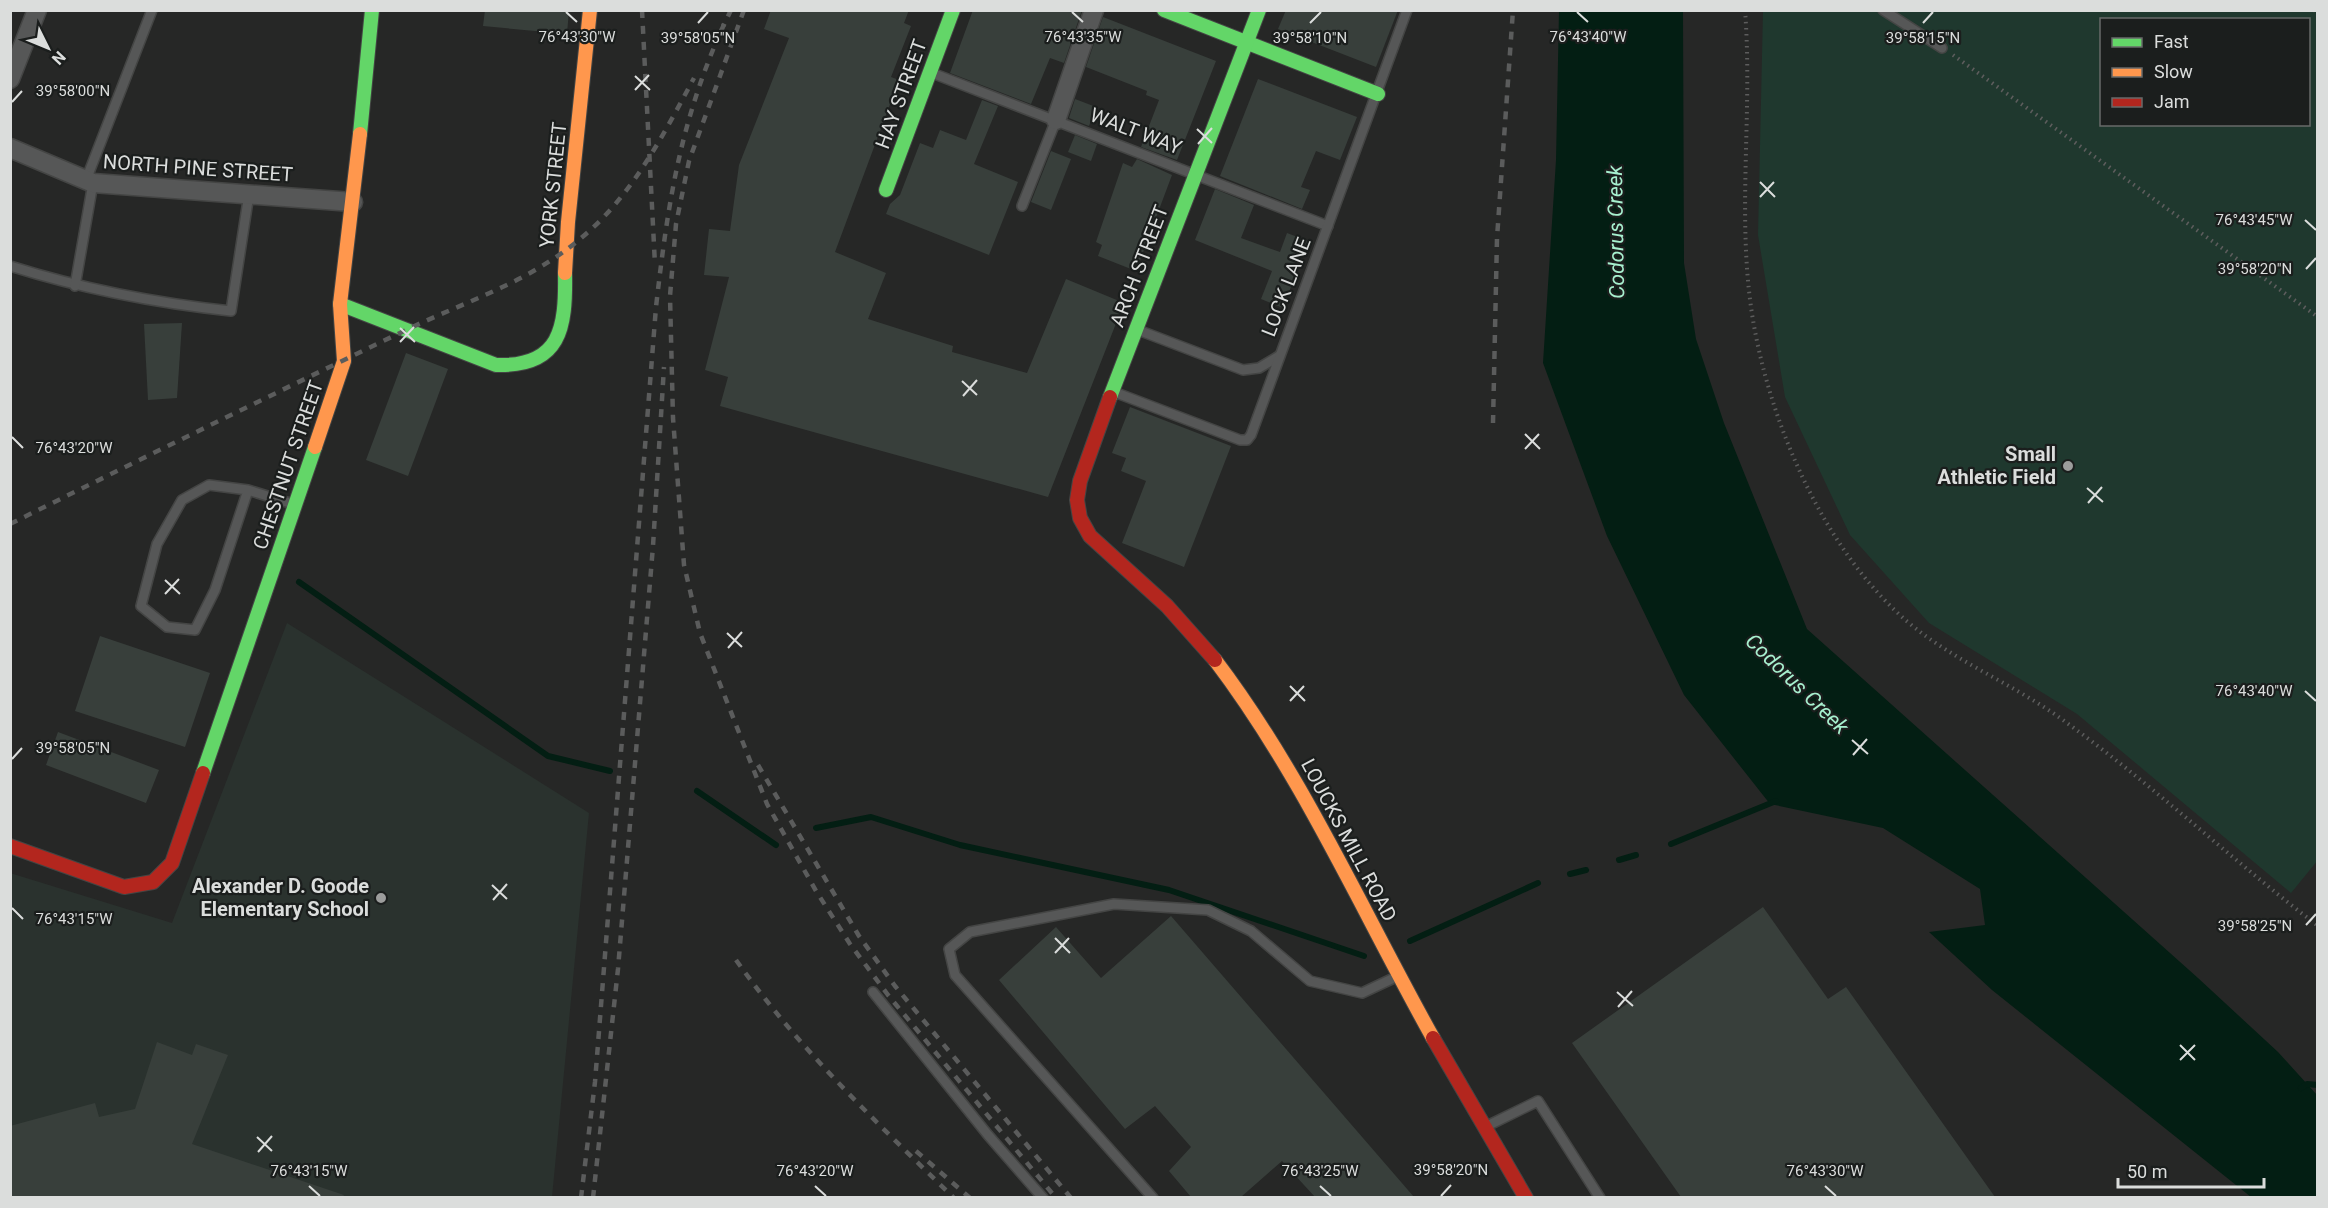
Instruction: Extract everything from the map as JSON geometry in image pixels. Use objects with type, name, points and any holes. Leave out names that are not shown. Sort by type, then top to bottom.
[{"type":"street","points":[[10,79],[38,10]]},
{"type":"street","name":"CHESTNUT STREET","points":[[10,846],[124,887],[153,882],[172,863],[344,361],[340,304],[353,202],[372,10]]},
{"type":"street","name":"YORK STREET","points":[[340,304],[496,364],[521,366],[543,357],[555,344],[563,328],[565,252],[590,10]]},
{"type":"street","name":"HAY STREET","points":[[886,190],[953,10]]},
{"type":"street","points":[[1056,120],[1094,10]]},
{"type":"street","points":[[1164,10],[1378,94]]},
{"type":"street","name":"ARCH STREET","points":[[1090,536],[1082,525],[1077,511],[1077,489],[1135,329],[1259,10]]},
{"type":"street","name":"NORTH PINE STREET","points":[[10,148],[90,182],[353,202]]},
{"type":"street","name":"LOUCKS MILL ROAD","points":[[1090,536],[1159,598],[1209,652],[1247,704],[1288,767],[1398,976],[1483,1128],[1526,1197]]},
{"type":"lane","points":[[75,286],[90,182],[152,10]]},
{"type":"lane","name":"LOCK LANE","points":[[1112,391],[1240,440],[1247,440],[1251,435],[1407,10]]},
{"type":"lane","points":[[1883,10],[1942,48]]},
{"type":"lane","name":"WALT WAY","points":[[930,72],[1328,226]]},
{"type":"lane","points":[[1022,206],[1056,120]]},
{"type":"lane","points":[[10,266],[75,286],[171,305],[231,311],[249,194]]},
{"type":"lane","points":[[1135,329],[1244,370],[1259,368],[1279,356]]},
{"type":"lane","points":[[248,490],[215,590],[195,630],[167,627],[141,606],[157,544],[182,500],[209,485],[248,490],[295,505]]},
{"type":"lane","points":[[1153,1197],[955,975],[949,949],[970,932],[1114,904],[1208,910],[1251,931],[1310,981],[1362,993],[1398,976]]},
{"type":"lane","points":[[873,992],[988,1135],[1043,1197]]},
{"type":"lane","points":[[1483,1128],[1538,1101],[1600,1197]]},
{"type":"path","points":[[1744,10],[1748,51],[1744,238],[1754,324],[1779,421],[1798,466],[1824,516],[1872,587],[1926,636],[2066,722],[2318,926]]},
{"type":"path","points":[[2314,10],[2318,13]]},
{"type":"path","points":[[1942,48],[2318,317]]},
{"type":"shaded area","name":"Small Athletic Field","points":[[1763,11],[2317,11],[2318,860],[2291,893],[2077,714],[1929,623],[1850,535],[1785,397],[1758,235]]},
{"type":"shaded area","name":"Alexander D. Goode Elementary School","points":[[287,623],[589,813],[552,1197],[11,1197],[10,873],[172,923]]},
{"type":"water","name":"Codorus Creek","points":[[1559,11],[1683,11],[1684,263],[1696,339],[1724,423],[1807,629],[2198,978],[2278,1052],[2317,1095],[2317,1197],[2251,1197],[1992,990],[1929,932],[1985,925],[1980,889],[1883,828],[1770,804],[1684,695],[1607,536],[1543,363],[1556,160]]},
{"type":"building","points":[[485,10],[569,10],[567,34],[483,26]]},
{"type":"building","points":[[771,10],[909,10],[904,23],[911,26],[891,77],[899,80],[835,252],[886,273],[868,319],[953,346],[952,352],[1027,373],[1066,279],[1124,303],[1048,497],[720,406],[728,377],[705,370],[729,277],[704,275],[709,229],[730,231],[739,165],[789,38],[764,29]]},
{"type":"building","points":[[973,10],[1082,10],[1064,63],[1050,58],[1031,104],[950,73]]},
{"type":"building","points":[[1286,10],[1398,10],[1376,67],[1278,29]]},
{"type":"building","points":[[1103,17],[1216,61],[1177,160],[1141,147],[1159,100],[1146,95],[1147,91],[1086,67]]},
{"type":"building","points":[[1258,79],[1357,117],[1340,160],[1316,151],[1301,187],[1310,190],[1302,209],[1220,176]]},
{"type":"building","points":[[1075,99],[1096,107],[1089,126],[1069,118]]},
{"type":"building","points":[[982,100],[998,106],[974,164],[1018,182],[989,255],[886,214],[890,204],[900,195],[920,143],[933,148],[940,130],[966,140]]},
{"type":"building","points":[[1075,135],[1097,144],[1091,161],[1068,152]]},
{"type":"building","points":[[1051,151],[1071,159],[1051,210],[1031,202]]},
{"type":"building","points":[[1137,159],[1172,175],[1136,271],[1098,256],[1102,245],[1096,242],[1123,163],[1132,167]]},
{"type":"building","points":[[1215,189],[1254,205],[1241,238],[1280,252],[1287,233],[1308,241],[1283,308],[1261,299],[1272,271],[1195,240]]},
{"type":"building","points":[[182,323],[177,398],[148,400],[144,324]]},
{"type":"building","points":[[406,353],[448,369],[408,476],[366,460]]},
{"type":"building","points":[[1130,407],[1231,446],[1184,567],[1122,543],[1146,481],[1121,471],[1126,458],[1112,453]]},
{"type":"building","points":[[100,636],[210,673],[185,747],[75,711]]},
{"type":"building","points":[[58,732],[159,770],[146,803],[46,765]]},
{"type":"building","points":[[1763,907],[1828,999],[1846,987],[1995,1197],[1681,1197],[1572,1043]]},
{"type":"building","points":[[1171,916],[1414,1197],[1315,1197],[1282,1161],[1241,1197],[1191,1197],[1169,1171],[1191,1147],[1155,1106],[1125,1129],[999,980],[1056,927],[1101,978]]},
{"type":"building","points":[[157,1042],[192,1055],[196,1044],[228,1055],[192,1144],[344,1195],[343,1197],[10,1197],[10,1126],[95,1103],[99,1117],[135,1109]]},
{"type":"waterway","points":[[299,582],[548,756],[610,771]]},
{"type":"waterway","points":[[697,791],[776,845]]},
{"type":"waterway","points":[[1671,844],[1776,801]]},
{"type":"waterway","points":[[816,828],[871,817],[960,845],[1169,890],[1364,956]]},
{"type":"waterway","points":[[1619,860],[1636,855]]},
{"type":"waterway","points":[[1570,874],[1586,870]]},
{"type":"waterway","points":[[1410,941],[1538,883]]},
{"type":"waterway","points":[[2301,1088],[2307,1084],[2318,1085]]},
{"type":"railway","points":[[642,10],[655,265]]},
{"type":"railway","points":[[721,31],[731,10]]},
{"type":"railway","points":[[744,10],[689,161],[676,224],[670,296],[673,418],[684,565],[700,633],[767,804],[816,891],[850,944],[888,995],[1056,1198]]},
{"type":"railway","points":[[1493,423],[1497,238],[1513,10]]},
{"type":"railway","points":[[581,1198],[595,1082],[656,307],[671,197],[686,129],[696,95],[724,24]]},
{"type":"railway","points":[[10,524],[404,331],[499,289],[544,265],[587,233],[619,199],[647,160],[694,78]]},
{"type":"railway","points":[[593,1198],[618,969],[653,546],[664,367]]},
{"type":"railway","points":[[758,765],[859,936],[895,986],[1071,1198]]},
{"type":"railway","points":[[736,960],[760,993],[839,1084],[954,1198]]},
{"type":"railway","points":[[916,1151],[970,1198]]},
{"type":"traffic: fast","points":[[360,134],[372,10]]},
{"type":"traffic: fast","points":[[886,190],[953,10]]},
{"type":"traffic: fast","points":[[1164,10],[1378,94]]},
{"type":"traffic: fast","points":[[1110,397],[1259,10]]},
{"type":"traffic: fast","points":[[340,304],[496,365],[518,364],[534,359],[547,351],[555,340],[561,327],[564,311],[565,273]]},
{"type":"traffic: fast","points":[[203,773],[315,447]]},
{"type":"traffic: slow","points":[[565,273],[568,222],[590,10]]},
{"type":"traffic: slow","points":[[315,447],[344,361],[340,304],[360,134]]},
{"type":"traffic: slow","points":[[1215,660],[1247,704],[1304,797],[1433,1038]]},
{"type":"traffic: jam","points":[[1110,397],[1080,481],[1077,500],[1080,518],[1090,536],[1167,606],[1215,660]]},
{"type":"traffic: jam","points":[[10,846],[124,887],[153,882],[172,863],[203,773]]},
{"type":"traffic: jam","points":[[1433,1038],[1526,1198]]},
{"type":"place","name":"Small Athletic Field","points":[[2068,466]]},
{"type":"place","name":"Alexander D. Goode Elementary School","points":[[381,898]]}]
